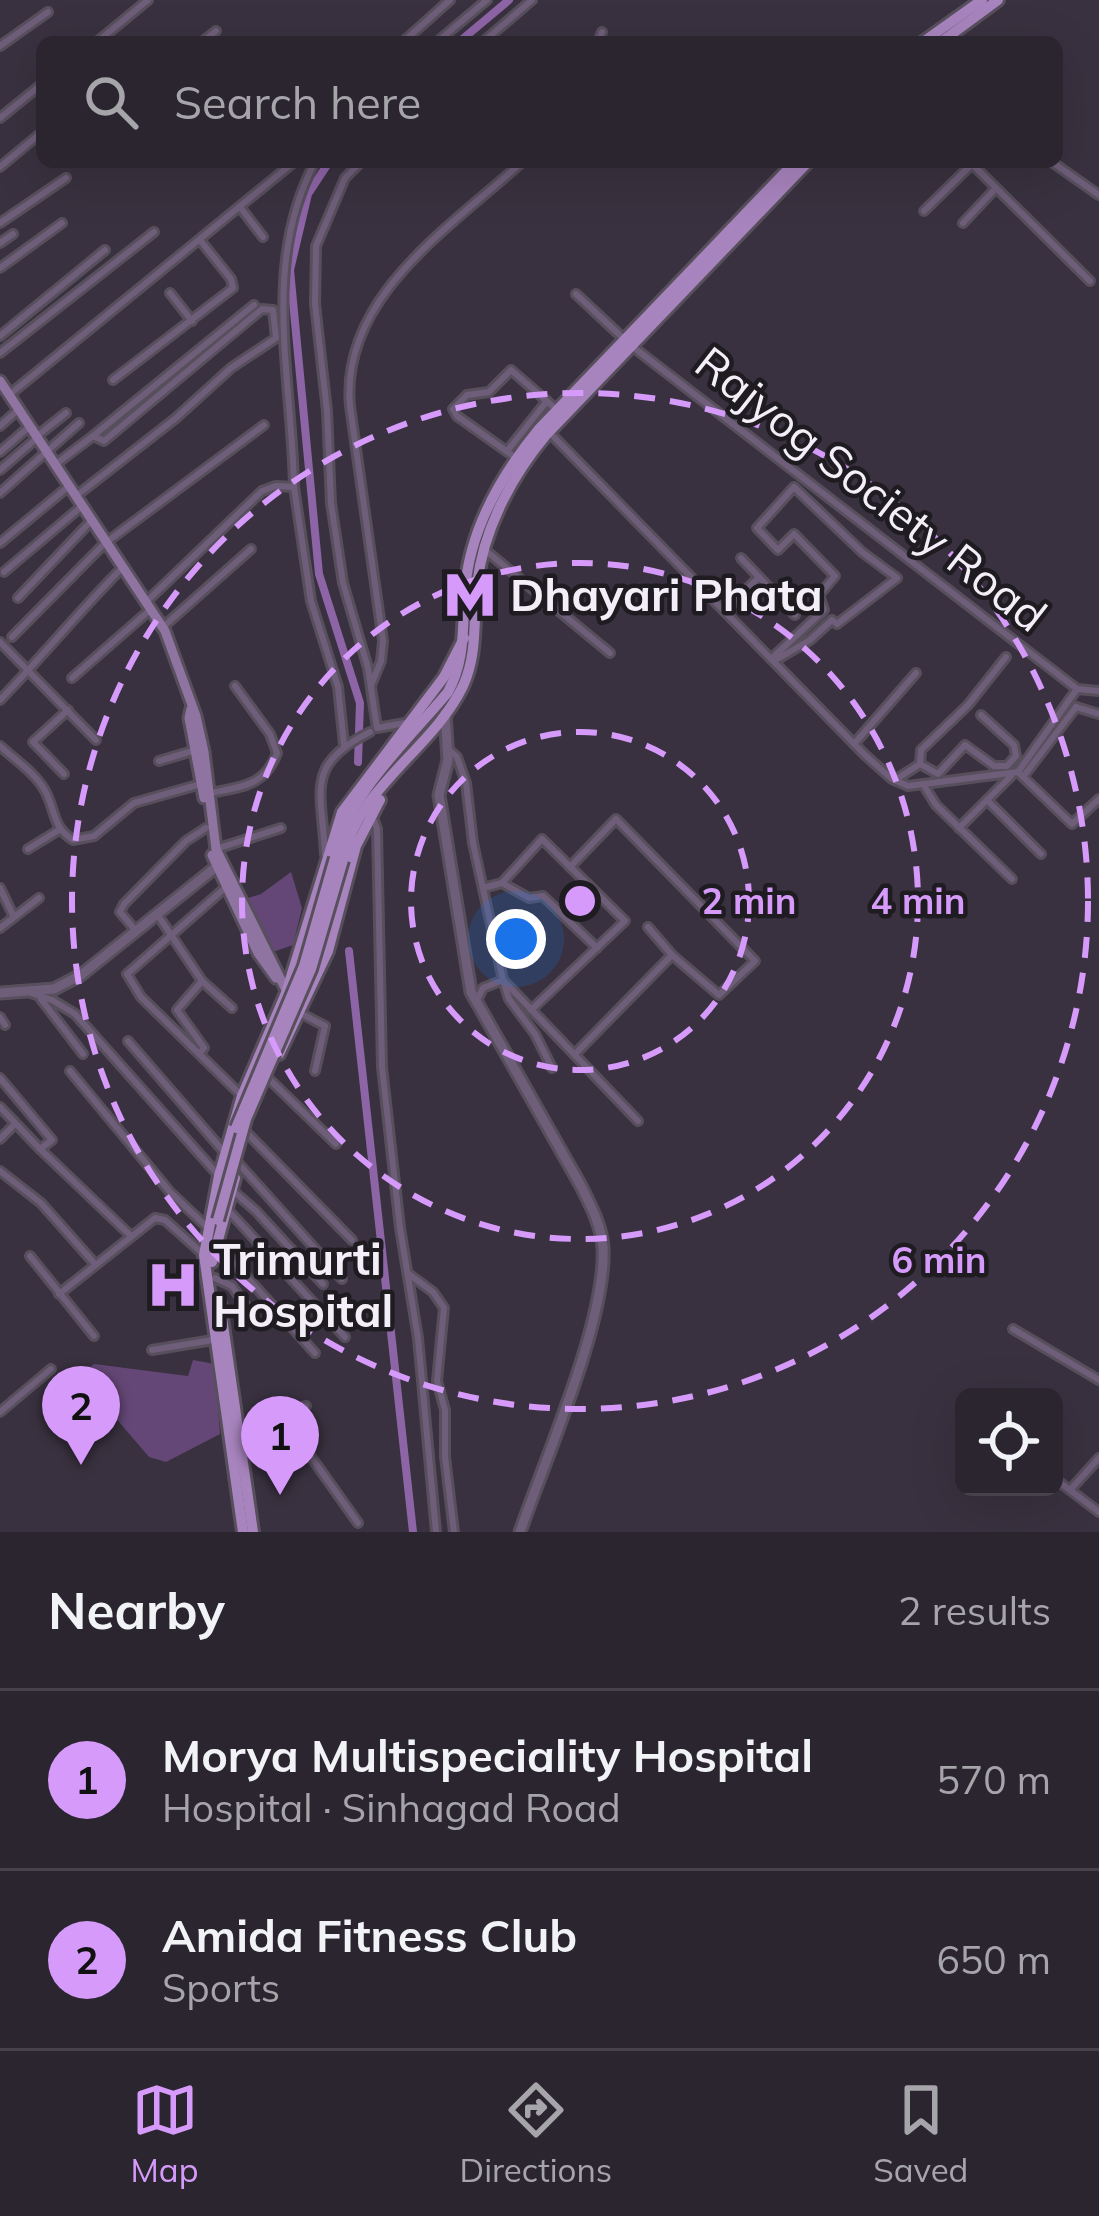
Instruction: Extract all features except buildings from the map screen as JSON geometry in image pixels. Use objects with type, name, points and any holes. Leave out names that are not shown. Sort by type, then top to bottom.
[{"type":"main road","points":[[952,36],[991,1]]},
{"type":"main road","points":[[933,36],[991,1]]},
{"type":"main road","points":[[334,858],[361,813],[458,694],[471,664],[476,591],[485,550],[512,483],[549,432],[790,168]]},
{"type":"main road","points":[[711,256],[802,168]]},
{"type":"main road","points":[[243,1532],[207,1259],[219,1176],[242,1096],[286,993],[340,836],[363,795],[448,692],[457,674],[470,559],[511,454],[552,406],[628,343]]},
{"type":"main road","points":[[3,388],[162,627],[191,709],[207,786],[206,828],[225,888],[258,953],[278,980]]},
{"type":"main road","points":[[213,1222],[239,1140],[310,968],[342,812],[444,676],[464,638]]},
{"type":"main road","points":[[191,709],[196,716],[218,865],[278,980],[301,1011]]},
{"type":"main road","points":[[207,1259],[219,1246],[257,1103],[328,951],[356,846],[371,812],[429,740],[434,724]]},
{"type":"main road","points":[[207,1259],[215,1278],[241,1430],[253,1532]]},
{"type":"street","points":[[104,36],[148,0]]},
{"type":"street","points":[[410,36],[450,0]]},
{"type":"street","points":[[444,36],[487,0]]},
{"type":"street","points":[[490,36],[532,0]]},
{"type":"street","points":[[0,46],[49,12]]},
{"type":"street","points":[[210,36],[216,31]]},
{"type":"street","points":[[600,36],[602,32]]},
{"type":"street","points":[[0,118],[36,88]]},
{"type":"street","points":[[0,167],[36,137]]},
{"type":"street","points":[[3,388],[200,240],[286,168]]},
{"type":"street","points":[[312,168],[292,210],[281,273],[294,487],[311,601],[336,676],[344,745]]},
{"type":"street","points":[[355,168],[345,178],[316,246],[315,304],[331,502],[343,583],[370,685],[373,730]]},
{"type":"street","points":[[370,685],[381,661],[383,641],[350,406],[353,355],[370,313],[400,275],[516,168]]},
{"type":"street","points":[[924,211],[966,168]]},
{"type":"street","points":[[976,168],[1090,281]]},
{"type":"street","points":[[1061,168],[1099,195]]},
{"type":"street","points":[[0,224],[66,178]]},
{"type":"street","points":[[963,223],[996,188]]},
{"type":"street","points":[[240,207],[263,237]]},
{"type":"street","points":[[0,268],[62,223]]},
{"type":"street","points":[[0,353],[154,232]]},
{"type":"street","points":[[0,243],[13,234]]},
{"type":"street","points":[[113,380],[234,286],[200,240]]},
{"type":"street","points":[[0,336],[106,250]]},
{"type":"street","points":[[170,293],[192,321]]},
{"type":"street","name":"Rajyog Society Road","points":[[576,294],[628,343],[1077,689]]},
{"type":"street","points":[[56,465],[254,305]]},
{"type":"street","points":[[0,543],[76,496],[231,368],[276,338],[273,310],[262,309],[233,331],[104,441],[93,436]]},
{"type":"street","points":[[511,454],[453,409],[467,395],[489,392],[511,370],[552,406]]},
{"type":"street","points":[[0,426],[19,409]]},
{"type":"street","points":[[0,452],[66,413]]},
{"type":"street","points":[[0,493],[79,423]]},
{"type":"street","points":[[11,637],[108,544],[264,425]]},
{"type":"street","points":[[549,432],[854,744],[895,780],[908,786],[1018,774],[1072,824],[1099,799]]},
{"type":"street","points":[[0,470],[35,434]]},
{"type":"street","points":[[71,678],[262,491],[294,487]]},
{"type":"street","points":[[794,487],[862,552],[897,578],[837,624],[832,620],[808,641],[772,660],[824,610],[819,595],[835,576],[794,534],[778,550],[757,528],[794,487]]},
{"type":"street","points":[[4,572],[76,496]]},
{"type":"street","points":[[18,598],[92,520]]},
{"type":"street","points":[[162,627],[251,549]]},
{"type":"street","points":[[485,550],[610,653]]},
{"type":"street","points":[[741,558],[795,615]]},
{"type":"street","points":[[0,700],[65,631],[80,608],[123,567]]},
{"type":"street","points":[[725,611],[760,577]]},
{"type":"street","points":[[799,633],[808,641]]},
{"type":"street","points":[[0,643],[96,740]]},
{"type":"street","points":[[920,764],[921,750],[968,705],[1006,657]]},
{"type":"street","points":[[854,744],[916,674]]},
{"type":"street","points":[[0,746],[44,788],[59,830],[73,840],[94,836],[134,803],[207,786],[260,780],[277,753],[270,734],[235,686]]},
{"type":"street","points":[[959,829],[1045,742],[1073,704],[1077,689],[1099,691]]},
{"type":"street","points":[[1073,704],[1099,714]]},
{"type":"street","points":[[64,774],[33,742],[68,710]]},
{"type":"street","points":[[445,713],[448,745],[439,795],[465,965],[476,1003],[581,1186],[597,1217],[603,1246],[597,1302],[520,1532]]},
{"type":"street","points":[[920,764],[938,774],[965,746],[994,766],[1007,766],[1016,756],[1014,745],[981,716]]},
{"type":"street","points":[[334,858],[322,781],[329,758],[373,730],[409,723]]},
{"type":"street","points":[[448,745],[466,783],[508,998],[535,1034],[552,1068]]},
{"type":"street","points":[[159,761],[196,750]]},
{"type":"street","points":[[895,780],[920,764]]},
{"type":"street","points":[[923,784],[959,829],[1012,879]]},
{"type":"street","points":[[986,800],[1041,854]]},
{"type":"street","points":[[371,812],[377,829],[382,1067],[418,1338],[436,1532]]},
{"type":"street","points":[[570,866],[616,819],[755,961],[719,995],[672,955],[648,927]]},
{"type":"street","points":[[136,931],[120,912],[124,904],[186,841],[206,828]]},
{"type":"street","points":[[216,849],[280,828]]},
{"type":"street","points":[[28,849],[59,830]]},
{"type":"street","points":[[483,888],[502,883],[542,839],[625,921],[531,1010]]},
{"type":"street","points":[[0,993],[35,995],[81,975],[218,865]]},
{"type":"street","points":[[502,883],[529,898],[543,896],[597,948]]},
{"type":"street","points":[[0,888],[14,917]]},
{"type":"street","points":[[225,888],[127,974],[141,997],[199,1055],[242,1096],[257,1103]]},
{"type":"street","points":[[0,928],[39,898]]},
{"type":"street","points":[[157,914],[202,981],[232,1008]]},
{"type":"street","points":[[494,944],[525,942]]},
{"type":"street","points":[[576,1053],[672,955]]},
{"type":"street","points":[[476,1003],[483,988],[503,980]]},
{"type":"street","points":[[503,980],[638,1121]]},
{"type":"street","points":[[199,1055],[204,1048],[177,1010],[202,981]]},
{"type":"street","points":[[35,995],[83,1054]]},
{"type":"street","points":[[35,995],[75,1014],[219,1176]]},
{"type":"street","points":[[301,1011],[325,1026],[315,1071]]},
{"type":"street","points":[[128,1041],[225,1153]]},
{"type":"street","points":[[70,1071],[170,1192],[213,1222]]},
{"type":"street","points":[[0,1078],[52,1140],[40,1149]]},
{"type":"street","points":[[268,1078],[336,1144]]},
{"type":"street","points":[[0,1107],[130,1235]]},
{"type":"street","points":[[0,1139],[15,1124]]},
{"type":"street","points":[[246,1132],[352,1240]]},
{"type":"street","points":[[238,1163],[342,1279]]},
{"type":"street","points":[[0,1172],[41,1203],[95,1264]]},
{"type":"street","points":[[232,1190],[323,1284]]},
{"type":"street","points":[[227,1209],[346,1337]]},
{"type":"street","points":[[59,1294],[130,1235],[160,1218],[207,1259]]},
{"type":"street","points":[[219,1246],[315,1353]]},
{"type":"street","points":[[30,1256],[94,1336]]},
{"type":"street","points":[[408,1273],[433,1292],[444,1308],[437,1381],[445,1410],[454,1532]]},
{"type":"street","points":[[215,1278],[232,1286],[248,1309]]},
{"type":"street","points":[[1013,1329],[1099,1380]]},
{"type":"street","points":[[152,1350],[218,1340]]},
{"type":"street","points":[[0,1412],[51,1369]]},
{"type":"street","points":[[241,1430],[306,1406]]},
{"type":"street","points":[[282,1416],[358,1523]]},
{"type":"street","points":[[1070,1490],[1099,1457]]},
{"type":"street","points":[[1063,1485],[1099,1512]]},
{"type":"shaded area","points":[[291,872],[302,908],[293,945],[273,952],[245,899],[261,894]]},
{"type":"shaded area","points":[[193,1360],[215,1364],[220,1434],[166,1462],[149,1457],[79,1375],[94,1364],[188,1376]]},
{"type":"waterway","points":[[466,36],[509,0]]},
{"type":"waterway","points":[[325,168],[308,194],[290,270],[319,574],[360,703],[358,762]]},
{"type":"waterway","points":[[349,951],[413,1532]]},
{"type":"place","name":"Dhayari Phata","points":[[470,595]]},
{"type":"place","name":"Trimurti Hospital","points":[[173,1285]]},
{"type":"place","name":"Amida Fitness Club","points":[[81,1465]]},
{"type":"place","name":"Morya Multispeciality Hospital","points":[[280,1495]]}]
